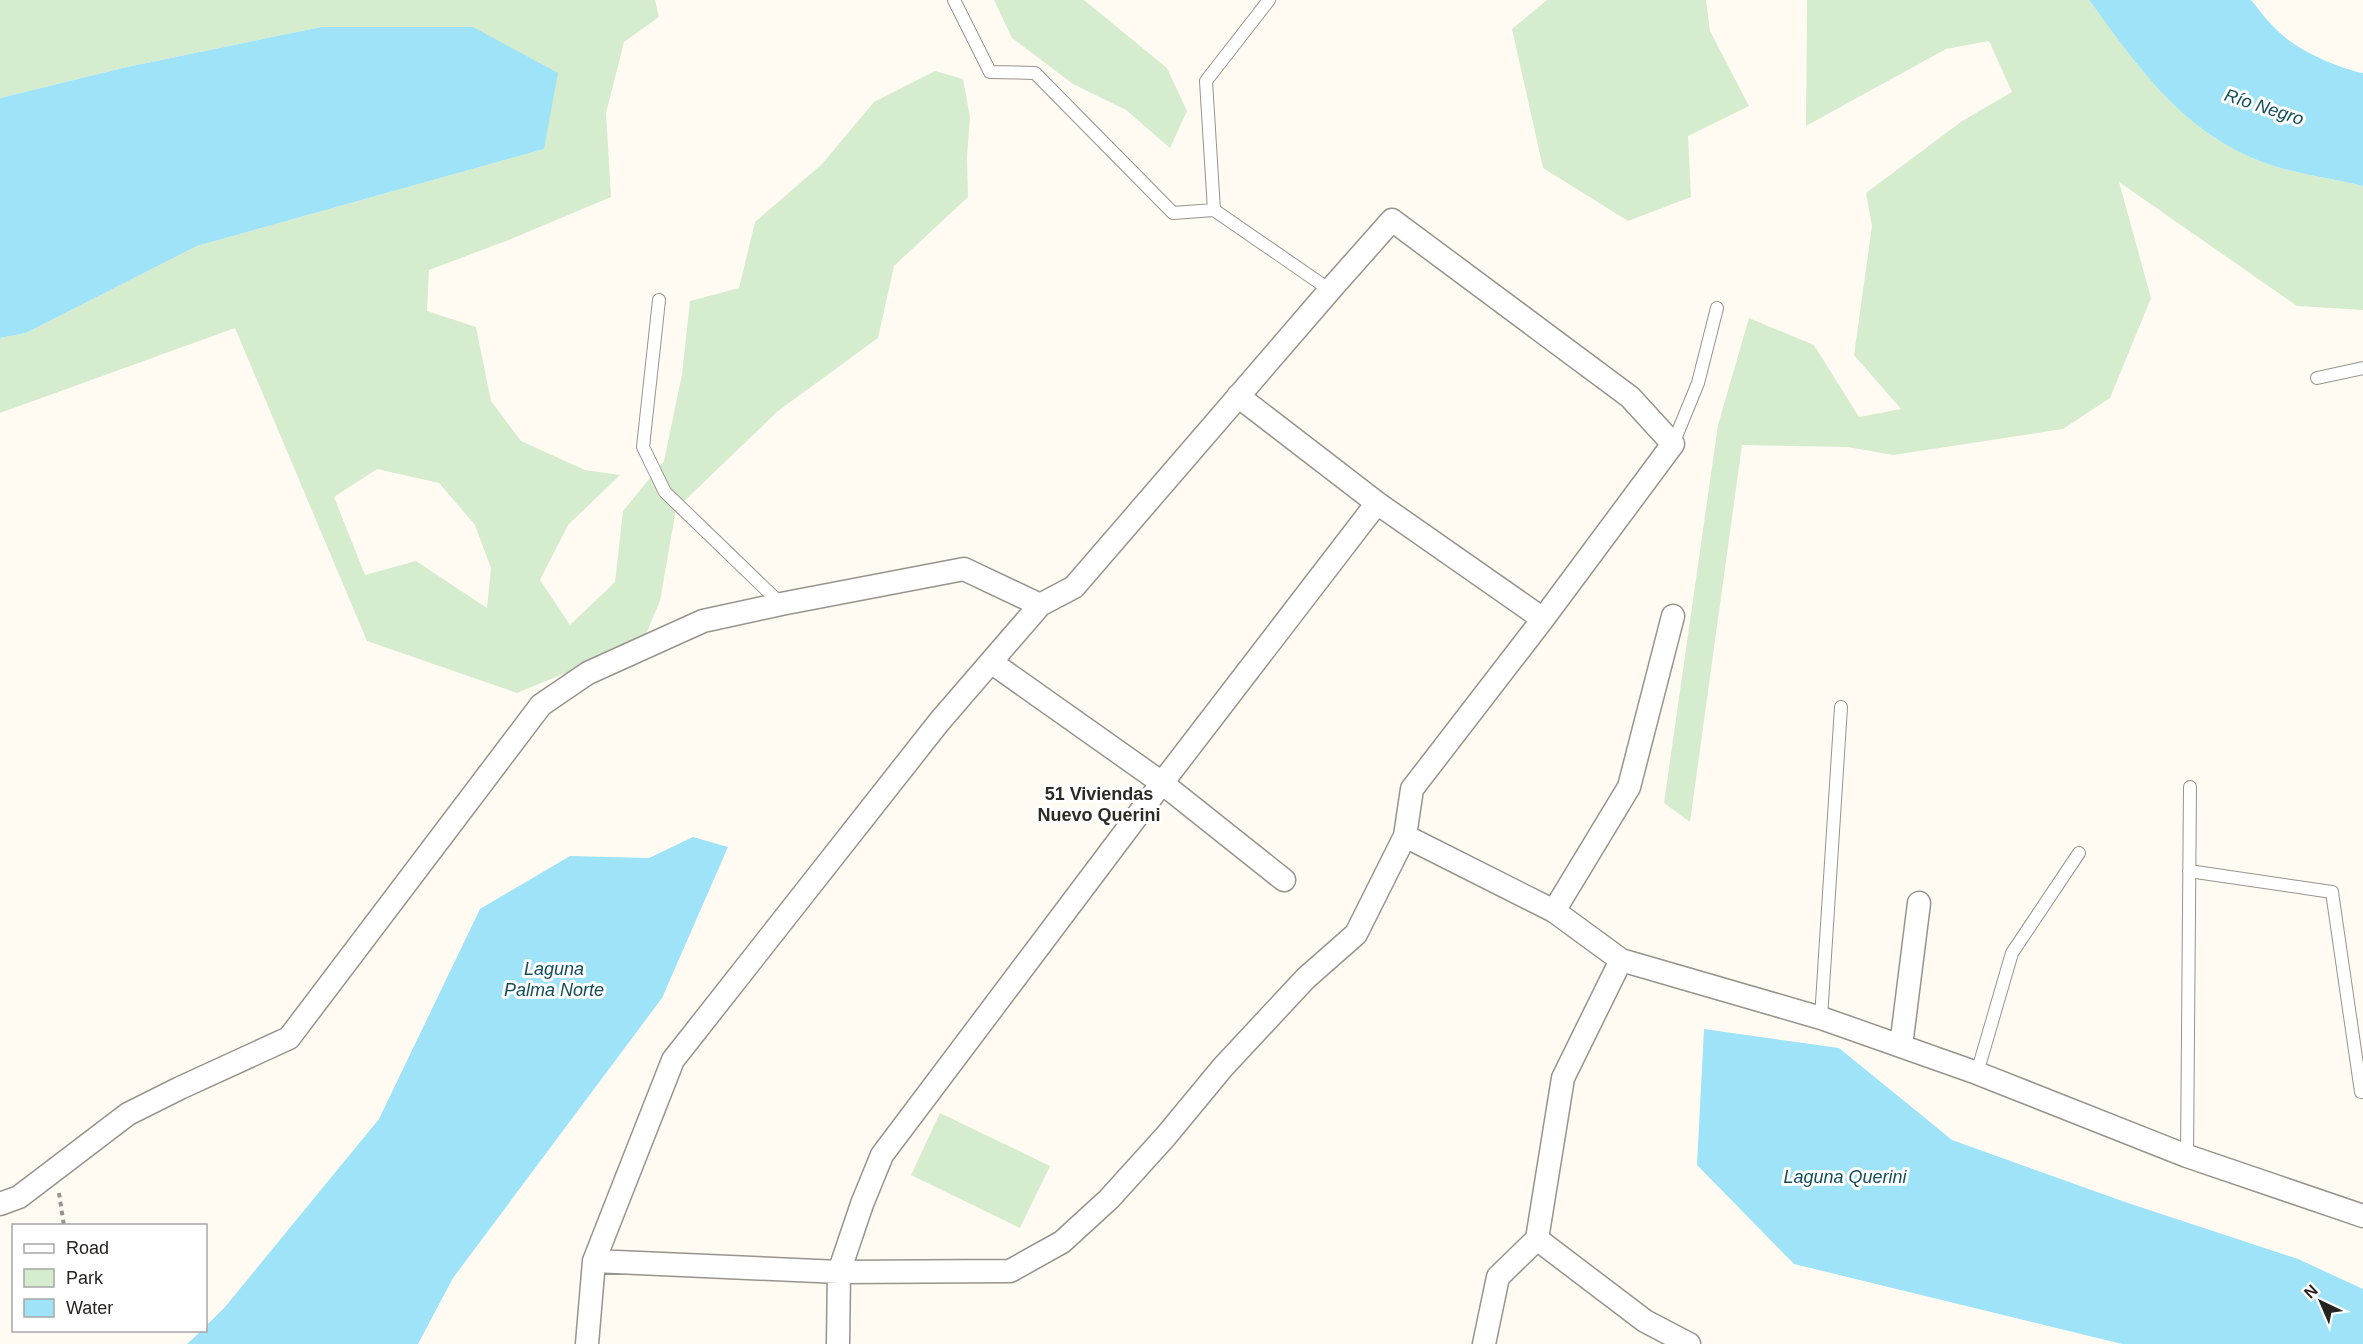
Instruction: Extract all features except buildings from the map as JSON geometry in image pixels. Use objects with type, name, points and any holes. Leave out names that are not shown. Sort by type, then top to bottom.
[{"type":"street","points":[[587,1344],[594,1261],[673,1060],[939,722],[1040,605],[1074,587],[1392,220],[1630,398],[1673,444],[1543,619],[1412,789],[1405,836],[1356,934],[1306,978],[1223,1067],[1166,1136],[1109,1199],[1062,1242],[1010,1271],[839,1272],[594,1261]]},
{"type":"street","points":[[1238,396],[1377,503],[1543,619]]},
{"type":"street","points":[[838,1344],[839,1272],[862,1204],[882,1155],[1162,783],[1377,503]]},
{"type":"street","points":[[0,1204],[19,1197],[128,1114],[289,1038],[541,705],[588,674],[703,621],[964,570],[1040,605]]},
{"type":"street","points":[[1554,911],[1629,787],[1673,616]]},
{"type":"street","points":[[991,663],[1162,783],[1284,880]]},
{"type":"street","points":[[1405,836],[1554,911],[1621,960],[1821,1018],[1977,1073],[2187,1156],[2363,1216]]},
{"type":"street","points":[[1902,1046],[1919,903]]},
{"type":"street","points":[[1484,1344],[1498,1277],[1537,1239],[1563,1078],[1621,960]]},
{"type":"street","points":[[1537,1239],[1645,1320],[1689,1344]]},
{"type":"lane","points":[[954,0],[990,72],[1035,73],[1173,213],[1214,210],[1330,290]]},
{"type":"lane","points":[[1214,210],[1206,81],[1269,0]]},
{"type":"lane","points":[[659,300],[643,447],[665,492],[781,604]]},
{"type":"lane","points":[[1673,444],[1698,383],[1717,308]]},
{"type":"lane","points":[[2317,378],[2363,368]]},
{"type":"lane","points":[[1821,1018],[1841,708]]},
{"type":"lane","points":[[2187,1156],[2190,787]]},
{"type":"lane","points":[[1977,1073],[2012,953],[2079,853]]},
{"type":"lane","points":[[2189,871],[2332,892],[2361,1092]]},
{"type":"path","points":[[56,1169],[64,1224]]},
{"type":"green space","points":[[0,0],[655,0],[659,17],[624,42],[606,113],[611,197],[429,270],[427,311],[476,327],[491,401],[521,441],[585,470],[620,475],[568,525],[540,580],[570,625],[615,582],[623,511],[664,461],[682,374],[690,301],[739,288],[755,222],[822,164],[874,102],[935,71],[963,79],[970,117],[967,157],[968,197],[894,266],[878,338],[778,411],[676,509],[660,601],[643,641],[517,693],[367,641],[235,328],[0,413],[0,338],[26,333],[197,246],[544,149],[321,27],[127,67],[0,98]],"holes":[[[377,469],[439,483],[475,525],[491,568],[487,608],[416,561],[365,575],[334,497]]]},
{"type":"green space","points":[[994,0],[1084,0],[1167,68],[1187,111],[1170,148],[1126,110],[1073,84],[1012,38]]},
{"type":"green space","points":[[1547,0],[1706,0],[1710,31],[1749,106],[1688,136],[1691,197],[1628,221],[1543,168],[1512,29]]},
{"type":"green space","points":[[1807,0],[2089,0],[2145,73],[2186,116],[2210,134],[2236,150],[2265,163],[2363,186],[2363,310],[2297,306],[2119,182],[2151,298],[2110,398],[2063,429],[1893,455],[1848,447],[1742,445],[1690,822],[1664,803],[1718,425],[1749,318],[1814,345],[1859,417],[1901,409],[1854,355],[1872,226],[1866,193],[1962,121],[2012,92],[1989,41],[1946,49],[1806,126]]},
{"type":"green space","points":[[940,1113],[1050,1166],[1020,1228],[911,1175]]},
{"type":"water","name":"Río Negro","points":[[2089,0],[2251,0],[2275,28],[2296,45],[2330,63],[2363,73],[2363,186],[2265,163],[2236,150],[2210,134],[2186,116],[2145,73]]},
{"type":"water","points":[[321,27],[473,27],[558,73],[544,149],[197,246],[26,333],[0,338],[0,98],[127,67]]},
{"type":"water","name":"Laguna Palma Norte","points":[[693,837],[728,847],[662,998],[453,1278],[418,1344],[187,1344],[200,1332],[207,1332],[207,1325],[225,1307],[379,1119],[480,909],[570,856],[649,858]]},
{"type":"water","name":"Laguna Querini","points":[[1704,1029],[1839,1048],[1952,1140],[2125,1202],[2298,1259],[2363,1289],[2363,1344],[2122,1344],[1794,1264],[1697,1165]]},
{"type":"district","name":"51 Viviendas Nuevo Querini","points":[[1099,804]]}]
